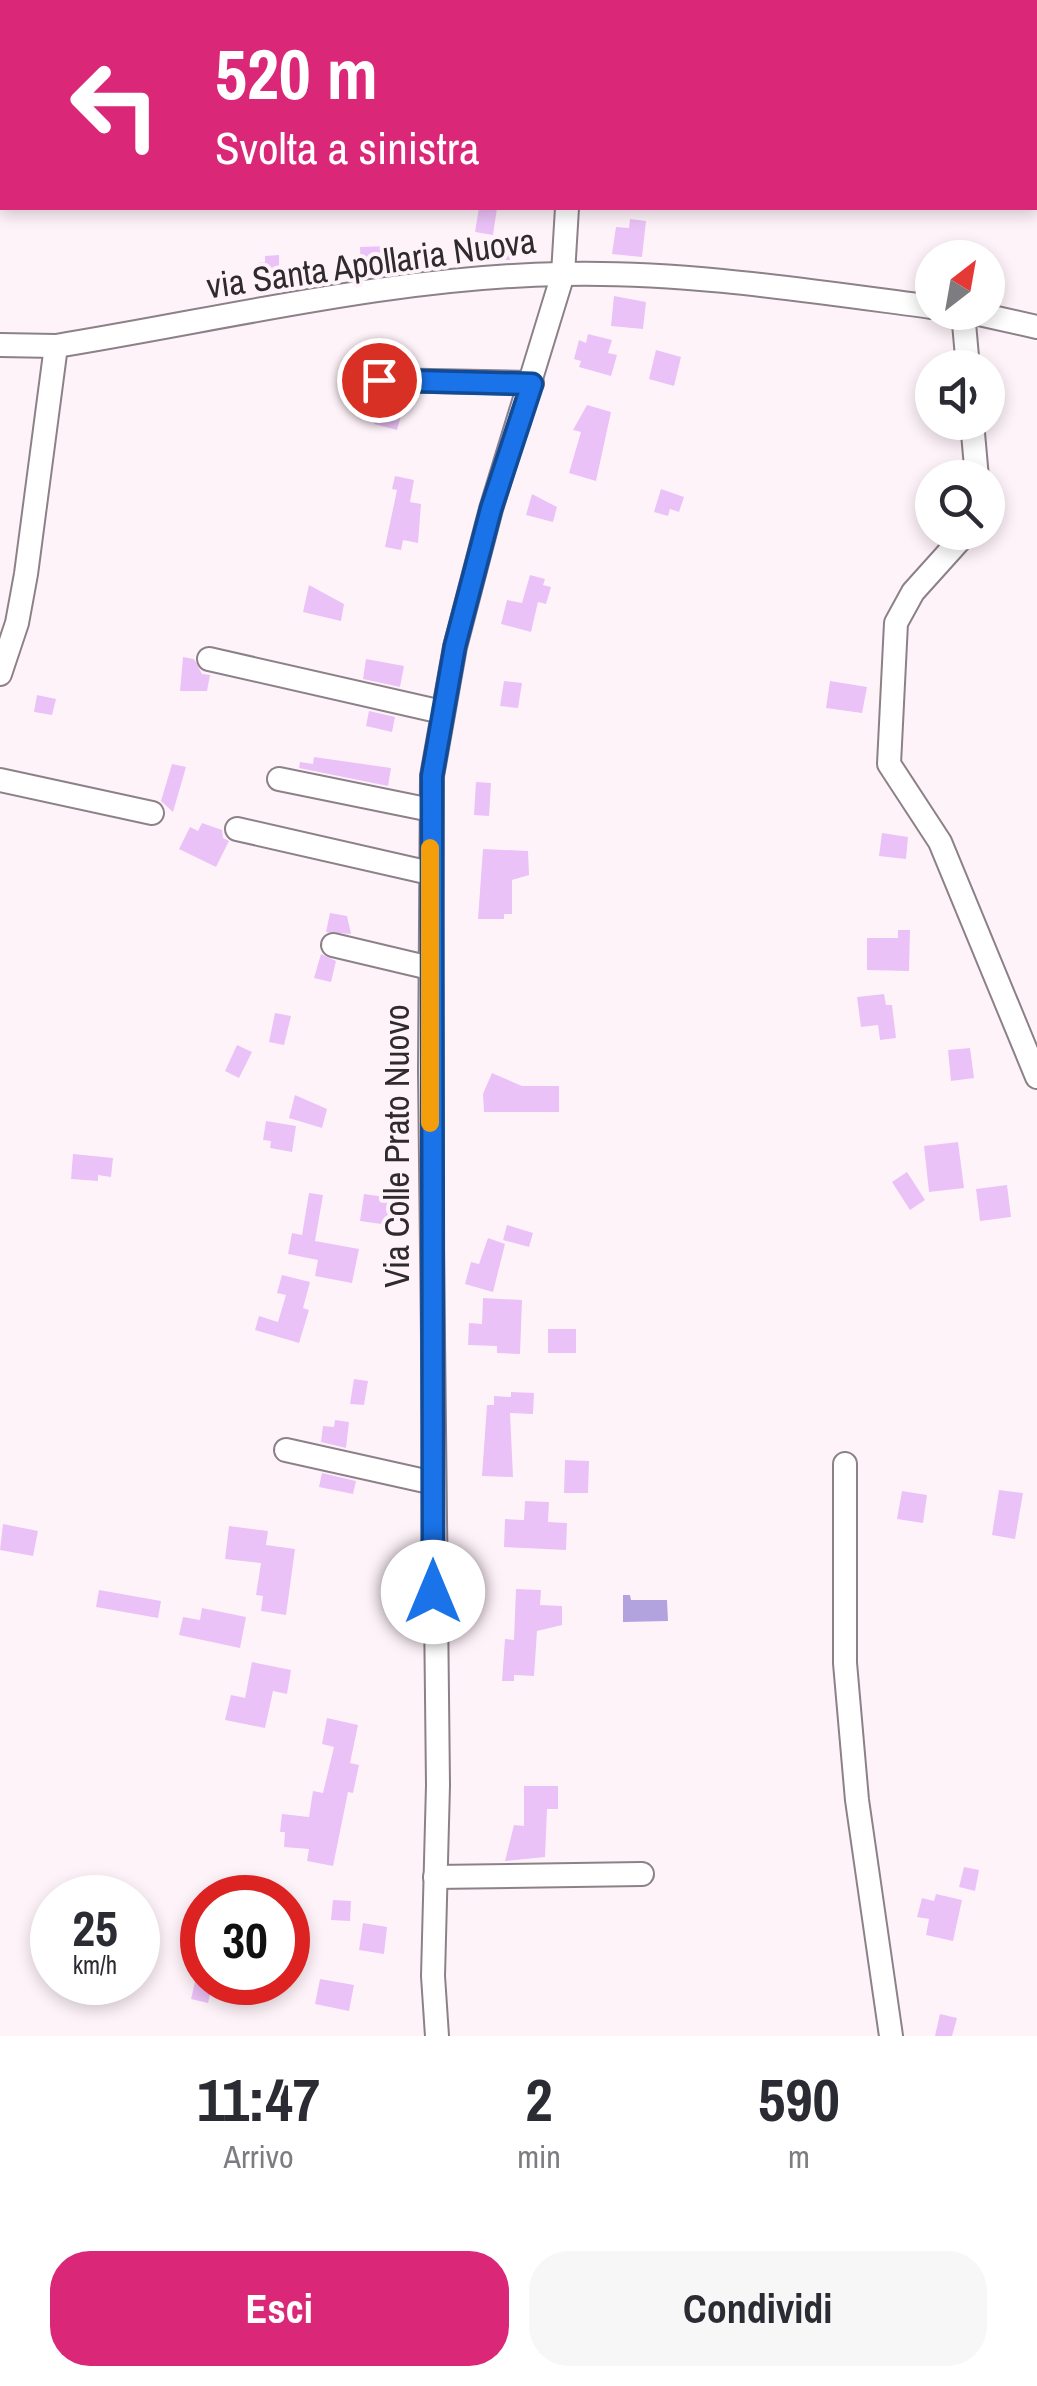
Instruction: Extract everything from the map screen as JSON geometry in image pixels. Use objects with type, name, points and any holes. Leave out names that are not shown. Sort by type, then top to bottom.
[{"type":"street","name":"Via Colle Prato Nuovo","points":[[437,2036],[431,810],[442,712],[491,509],[563,274],[568,210]]},
{"type":"street","name":"via Santa Apollaria Nuova","points":[[0,345],[56,346],[439,284],[563,274],[676,278],[915,305]]},
{"type":"street","points":[[1005,321],[1037,328]]},
{"type":"street","points":[[0,674],[17,622],[26,574],[56,346]]},
{"type":"street","points":[[379,380],[532,384]]},
{"type":"street","points":[[950,550],[912,592],[896,623],[888,758],[898,784],[940,842],[1037,1077]]},
{"type":"street","points":[[209,660],[442,712]]},
{"type":"street","points":[[279,778],[431,810]]},
{"type":"street","points":[[0,780],[152,813]]},
{"type":"street","points":[[236,829],[430,873]]},
{"type":"street","points":[[333,945],[430,968]]},
{"type":"street","points":[[286,1450],[434,1482]]},
{"type":"street","points":[[845,1464],[845,1664],[858,1800],[891,2036]]},
{"type":"street","points":[[434,1877],[642,1874]]},
{"type":"shaded area","points":[[623,1595],[630,1595],[631,1600],[667,1600],[668,1621],[623,1622]]},
{"type":"building","points":[[479,210],[497,210],[493,235],[475,232]]},
{"type":"building","points":[[630,219],[646,221],[642,257],[612,254],[616,227],[629,228]]},
{"type":"building","points":[[485,240],[510,241],[510,260],[485,259]]},
{"type":"building","points":[[388,246],[389,273],[361,277],[360,247]]},
{"type":"building","points":[[279,255],[279,277],[259,277],[259,262],[265,262],[265,256]]},
{"type":"building","points":[[614,296],[646,302],[643,329],[611,326]]},
{"type":"building","points":[[588,334],[612,340],[608,353],[617,355],[611,376],[579,367],[581,361],[574,359],[579,340],[586,343]]},
{"type":"building","points":[[656,350],[681,357],[674,386],[649,379]]},
{"type":"building","points":[[380,401],[403,408],[397,430],[374,424]]},
{"type":"building","points":[[587,405],[611,412],[596,481],[569,473],[581,432],[573,430]]},
{"type":"building","points":[[395,476],[414,480],[410,502],[421,504],[418,543],[403,540],[401,550],[385,547],[397,490],[392,489]]},
{"type":"building","points":[[661,489],[684,497],[679,512],[670,509],[668,516],[654,512]]},
{"type":"building","points":[[532,494],[557,507],[553,522],[526,515]]},
{"type":"building","points":[[530,575],[545,579],[543,585],[551,587],[546,604],[538,602],[531,632],[501,624],[507,600],[522,603]]},
{"type":"building","points":[[309,585],[344,604],[341,621],[303,612]]},
{"type":"building","points":[[183,657],[194,659],[202,674],[210,675],[207,691],[180,691]]},
{"type":"building","points":[[366,659],[404,666],[400,687],[363,679]]},
{"type":"building","points":[[504,681],[522,683],[518,708],[500,706]]},
{"type":"building","points":[[830,681],[867,687],[862,713],[826,708]]},
{"type":"building","points":[[37,695],[56,699],[52,715],[34,712]]},
{"type":"building","points":[[369,711],[395,717],[392,732],[366,726]]},
{"type":"building","points":[[314,757],[391,768],[388,786],[299,768],[300,762],[313,764]]},
{"type":"building","points":[[172,764],[186,767],[173,812],[161,801]]},
{"type":"building","points":[[476,782],[491,783],[489,816],[474,815]]},
{"type":"building","points":[[202,823],[222,830],[223,838],[229,841],[216,867],[179,849],[190,827],[198,831]]},
{"type":"building","points":[[882,833],[908,837],[906,859],[879,856]]},
{"type":"building","points":[[483,849],[528,851],[529,875],[512,880],[512,914],[504,914],[504,919],[478,919]]},
{"type":"building","points":[[330,913],[347,916],[351,934],[326,932]]},
{"type":"building","points":[[898,930],[910,930],[909,971],[867,970],[867,938],[898,938]]},
{"type":"building","points":[[321,954],[336,961],[331,982],[314,978]]},
{"type":"building","points":[[884,994],[886,1005],[892,1005],[896,1038],[880,1040],[878,1025],[861,1027],[857,997]]},
{"type":"building","points":[[275,1013],[291,1016],[284,1045],[269,1042]]},
{"type":"building","points":[[237,1045],[252,1052],[239,1078],[225,1071]]},
{"type":"building","points":[[970,1048],[974,1078],[951,1081],[948,1050]]},
{"type":"building","points":[[492,1073],[522,1086],[559,1086],[559,1112],[484,1112],[483,1094]]},
{"type":"building","points":[[295,1095],[327,1109],[322,1128],[289,1118]]},
{"type":"building","points":[[266,1121],[296,1126],[292,1152],[270,1148],[271,1141],[263,1140]]},
{"type":"building","points":[[958,1142],[964,1188],[929,1192],[924,1146]]},
{"type":"building","points":[[73,1154],[113,1158],[111,1177],[98,1175],[98,1181],[71,1179]]},
{"type":"building","points":[[907,1172],[925,1200],[910,1210],[892,1182]]},
{"type":"building","points":[[1007,1185],[1011,1217],[980,1221],[976,1189]]},
{"type":"building","points":[[309,1193],[323,1195],[315,1241],[359,1249],[352,1283],[315,1276],[318,1260],[288,1254],[292,1233],[302,1235]]},
{"type":"building","points":[[364,1194],[392,1198],[388,1225],[360,1221]]},
{"type":"building","points":[[507,1225],[533,1233],[529,1247],[503,1240]]},
{"type":"building","points":[[488,1238],[505,1244],[493,1292],[465,1284],[471,1262],[479,1264]]},
{"type":"building","points":[[282,1275],[310,1282],[303,1308],[309,1310],[299,1343],[255,1330],[259,1316],[278,1322],[286,1295],[277,1293]]},
{"type":"building","points":[[483,1298],[522,1300],[520,1354],[497,1353],[497,1346],[468,1345],[469,1323],[482,1324]]},
{"type":"building","points":[[548,1329],[576,1329],[576,1353],[548,1353]]},
{"type":"building","points":[[354,1379],[368,1381],[364,1405],[350,1404]]},
{"type":"building","points":[[511,1392],[534,1393],[533,1414],[510,1413],[513,1477],[482,1476],[487,1405],[494,1405],[494,1396],[511,1397]]},
{"type":"building","points":[[335,1420],[349,1422],[346,1448],[321,1442],[323,1426],[334,1427]]},
{"type":"building","points":[[565,1460],[589,1461],[588,1493],[564,1493]]},
{"type":"building","points":[[322,1473],[356,1481],[353,1494],[319,1487]]},
{"type":"building","points":[[999,1490],[1023,1493],[1015,1539],[992,1535]]},
{"type":"building","points":[[902,1491],[927,1495],[923,1523],[897,1519]]},
{"type":"building","points":[[525,1501],[549,1502],[548,1522],[567,1523],[566,1550],[504,1547],[505,1519],[524,1520]]},
{"type":"building","points":[[3,1524],[38,1531],[33,1556],[0,1550]]},
{"type":"building","points":[[229,1526],[268,1531],[266,1545],[295,1549],[286,1615],[261,1611],[263,1596],[256,1595],[261,1563],[225,1559]]},
{"type":"building","points":[[516,1589],[541,1590],[540,1605],[562,1606],[562,1625],[537,1631],[534,1676],[514,1675],[514,1681],[502,1681],[505,1639],[514,1640]]},
{"type":"building","points":[[99,1590],[161,1601],[158,1618],[96,1607]]},
{"type":"building","points":[[202,1608],[246,1617],[240,1648],[179,1635],[183,1617],[200,1620]]},
{"type":"building","points":[[252,1662],[291,1670],[287,1694],[273,1691],[265,1728],[225,1720],[231,1695],[245,1698]]},
{"type":"building","points":[[327,1718],[358,1725],[350,1763],[359,1765],[353,1793],[348,1792],[333,1866],[307,1861],[309,1849],[284,1847],[285,1832],[280,1832],[282,1814],[309,1817],[313,1791],[323,1793],[334,1747],[322,1744]]},
{"type":"building","points":[[524,1786],[558,1786],[558,1809],[547,1809],[545,1857],[505,1861],[514,1825],[524,1826]]},
{"type":"building","points":[[964,1867],[979,1870],[975,1891],[959,1887]]},
{"type":"building","points":[[936,1894],[962,1900],[953,1941],[926,1935],[929,1919],[917,1917],[922,1898],[934,1901]]},
{"type":"building","points":[[333,1900],[351,1901],[350,1921],[331,1920]]},
{"type":"building","points":[[363,1923],[387,1927],[384,1954],[359,1950]]},
{"type":"building","points":[[320,1979],[354,1985],[349,2011],[315,2004]]},
{"type":"building","points":[[940,2014],[957,2018],[952,2036],[935,2036]]},
{"type":"slow traffic","points":[[430,848],[430,1123]]},
{"type":"route","points":[[379,380],[532,384],[491,509],[455,646],[432,776],[433,1592]]}]
